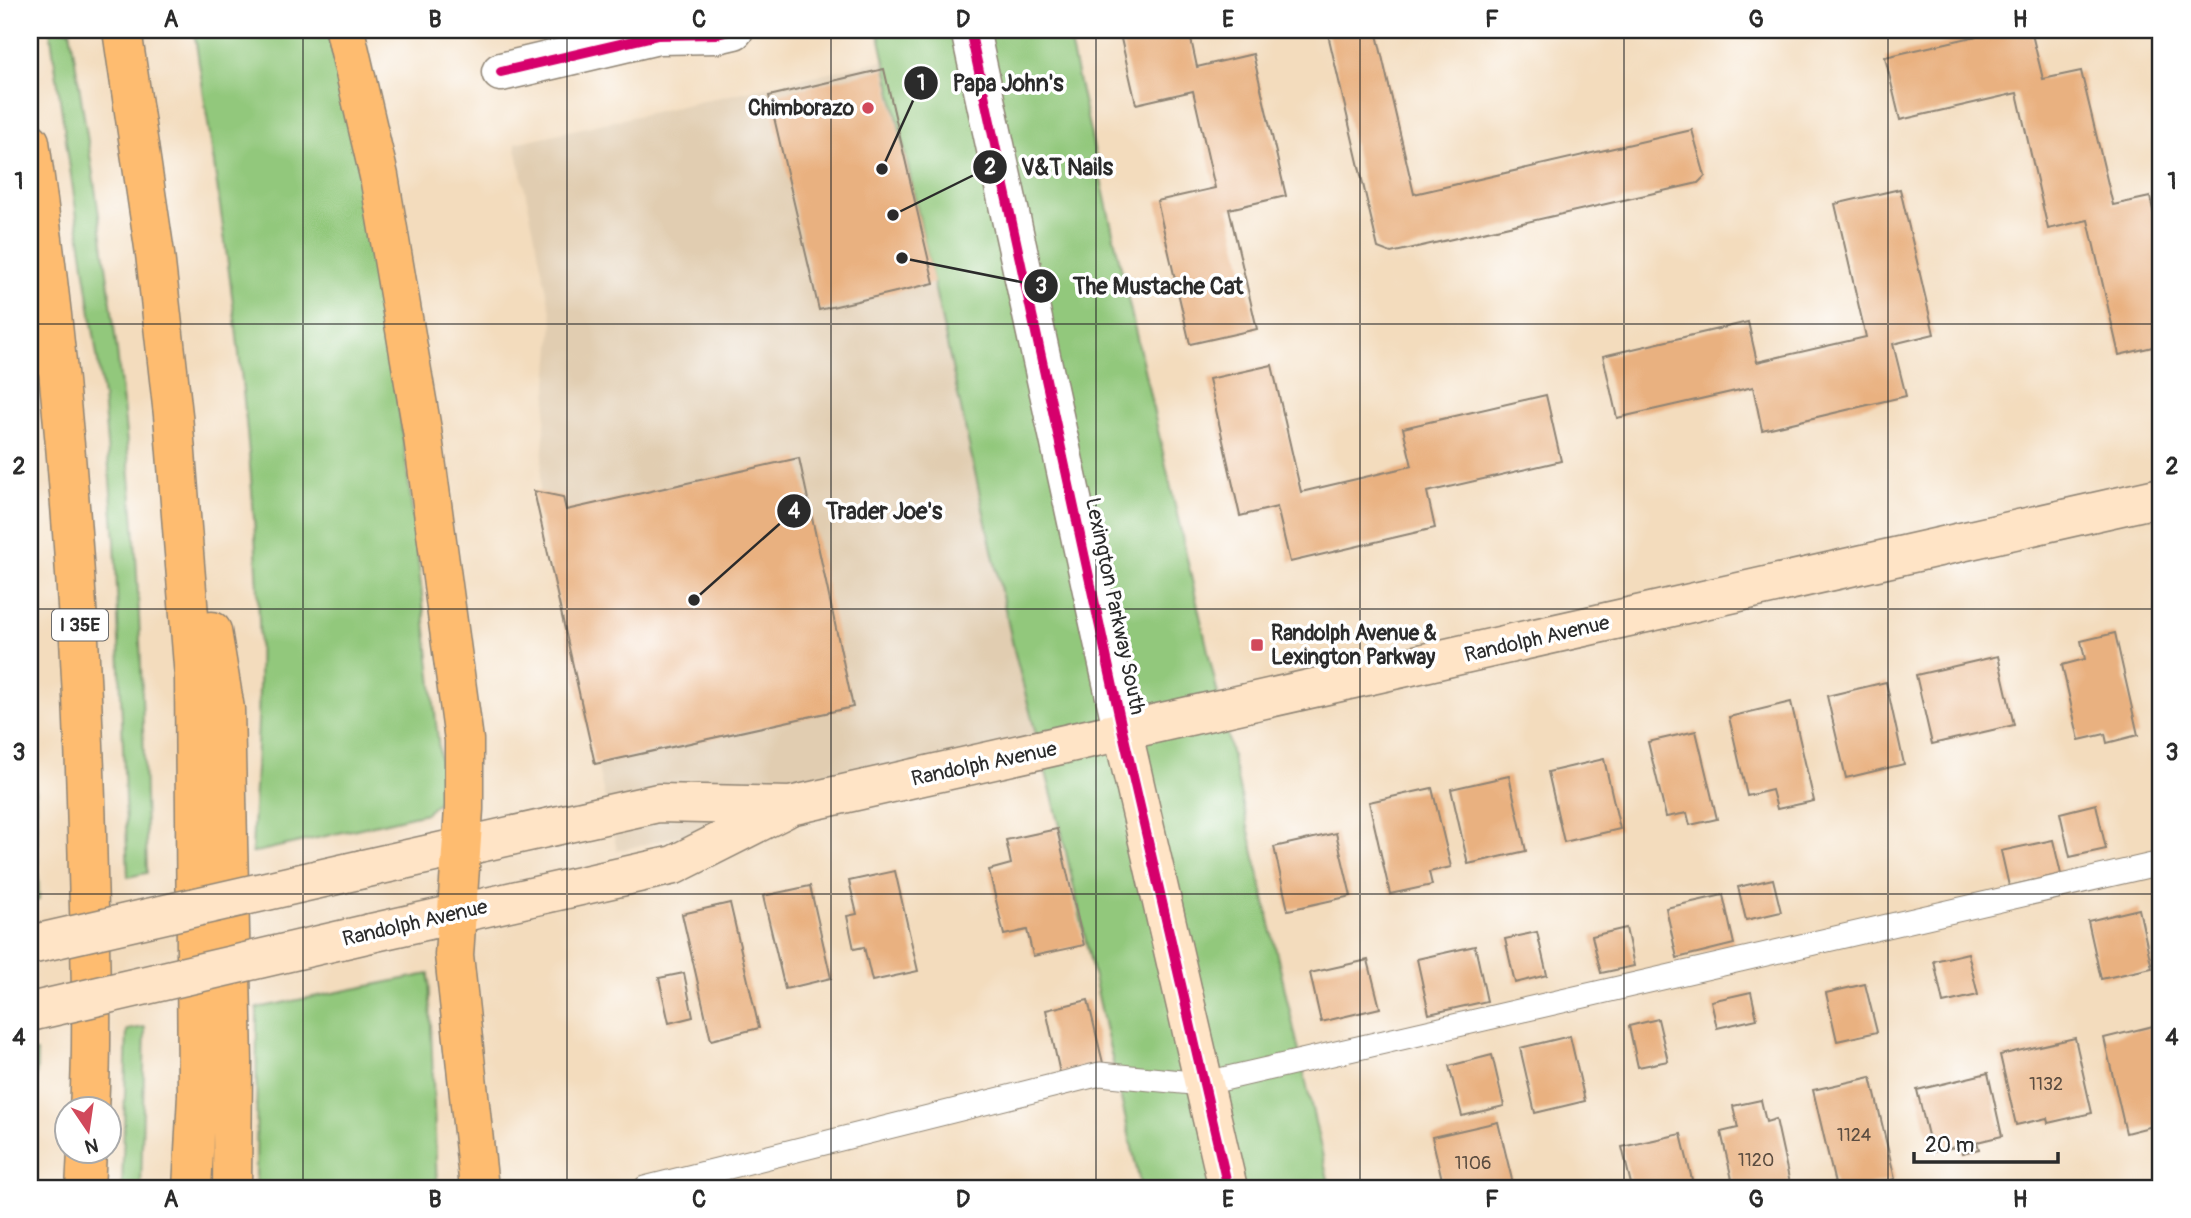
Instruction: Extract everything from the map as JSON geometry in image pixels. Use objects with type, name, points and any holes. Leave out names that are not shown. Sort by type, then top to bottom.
[{"type":"highway","points":[[122,30],[155,254],[173,415],[194,678],[197,1095],[192,1188]]},
{"type":"highway","points":[[345,30],[379,176],[422,430],[464,740],[462,846],[454,955],[479,1188]]},
{"type":"highway","name":"I 35E","points":[[30,142],[48,268],[65,435],[83,667],[89,1096]]},
{"type":"highway","points":[[173,415],[225,709],[233,1048],[232,1188]]},
{"type":"highway","points":[[85,1188],[86,1166]]},
{"type":"main road","name":"Randolph Avenue","points":[[30,944],[658,803],[790,806],[2161,497]]},
{"type":"main road","name":"Lexington Parkway South","points":[[1123,733],[1228,1188]]},
{"type":"main road","name":"Randolph Avenue","points":[[30,1012],[674,865],[790,806]]},
{"type":"street","points":[[501,72],[658,35],[717,34],[734,30]]},
{"type":"street","name":"Lexington Parkway South","points":[[970,30],[1123,733]]},
{"type":"lane","points":[[645,1188],[1100,1074],[1202,1083],[2161,863]]},
{"type":"shaded area","points":[[885,60],[1014,650],[1040,750],[617,851],[538,510],[553,321],[515,143]]},
{"type":"green space","points":[[50,30],[70,30],[108,284],[130,475],[139,622],[147,873],[128,877],[115,540],[103,397]]},
{"type":"green space","points":[[194,30],[328,30],[361,175],[387,327],[408,480],[443,787],[440,800],[426,813],[252,853],[259,620],[251,472],[236,324]]},
{"type":"green space","points":[[878,30],[1067,30],[1330,1188],[1141,1188],[1061,830],[1014,650]]},
{"type":"green space","points":[[30,658],[39,900],[30,902]]},
{"type":"green space","points":[[429,974],[437,1188],[256,1188],[257,1008]]},
{"type":"green space","points":[[145,1027],[141,1188],[122,1188],[127,1030]]},
{"type":"green space","points":[[37,1052],[33,1188],[30,1188],[30,1053]]},
{"type":"building","points":[[1119,30],[1189,30],[1197,67],[1253,54],[1286,196],[1229,209],[1257,329],[1190,344],[1157,201],[1215,188],[1193,91],[1136,104]]},
{"type":"building","points":[[1327,30],[1376,30],[1414,194],[1692,130],[1705,176],[1698,183],[1391,253],[1378,248]]},
{"type":"building","points":[[2003,30],[2031,30],[2043,79],[2081,71],[2113,205],[2150,197],[2161,245],[2161,345],[2119,355],[2088,220],[2048,229],[2017,93],[1900,120],[1885,57]]},
{"type":"building","points":[[884,69],[934,283],[819,310],[769,96]]},
{"type":"building","points":[[1900,189],[1934,334],[1893,344],[1906,396],[1762,430],[1753,387],[1617,418],[1603,356],[1748,322],[1757,362],[1866,337],[1835,204]]},
{"type":"building","points":[[1272,365],[1301,492],[1412,466],[1403,428],[1546,395],[1561,461],[1427,492],[1435,528],[1290,562],[1277,507],[1240,516],[1209,379]]},
{"type":"building","points":[[799,458],[853,707],[595,764],[534,491],[563,497],[566,510]]},
{"type":"building","points":[[2115,633],[2138,735],[2107,743],[2105,734],[2079,740],[2062,665],[2085,659],[2081,641]]},
{"type":"building","points":[[1998,656],[2014,725],[1932,744],[1916,675]]},
{"type":"building","points":[[1886,682],[1904,764],[1846,778],[1827,696]]},
{"type":"building","points":[[1791,702],[1814,801],[1777,809],[1772,790],[1747,796],[1729,717]]},
{"type":"building","points":[[1696,731],[1717,819],[1690,825],[1687,813],[1666,817],[1648,742]]},
{"type":"building","points":[[1604,759],[1620,829],[1564,842],[1548,772]]},
{"type":"building","points":[[1509,776],[1526,851],[1468,864],[1451,789]]},
{"type":"building","points":[[1432,788],[1451,867],[1429,872],[1432,885],[1390,894],[1369,802]]},
{"type":"building","points":[[2096,804],[2106,849],[2070,857],[2060,813]]},
{"type":"building","points":[[1057,829],[1084,945],[1033,956],[1027,930],[1004,935],[989,870],[1011,864],[1006,840]]},
{"type":"building","points":[[1336,833],[1351,896],[1288,910],[1274,847]]},
{"type":"building","points":[[2053,840],[2061,874],[2009,886],[2001,851]]},
{"type":"building","points":[[895,871],[918,971],[872,981],[864,947],[854,949],[847,916],[857,914],[849,881]]},
{"type":"building","points":[[1773,879],[1781,912],[1746,920],[1738,887]]},
{"type":"building","points":[[810,886],[831,978],[785,989],[763,896]]},
{"type":"building","points":[[1723,895],[1734,944],[1677,958],[1666,908]]},
{"type":"building","points":[[730,903],[759,1028],[711,1040],[682,914]]},
{"type":"building","points":[[2139,909],[2152,968],[2101,979],[2088,921]]},
{"type":"building","points":[[1626,928],[1634,966],[1601,973],[1592,936]]},
{"type":"building","points":[[1537,932],[1547,975],[1515,983],[1505,939]]},
{"type":"building","points":[[1475,946],[1487,1001],[1429,1014],[1417,959]]},
{"type":"building","points":[[1968,953],[1978,995],[1943,1003],[1934,961]]},
{"type":"building","points":[[1368,960],[1380,1008],[1321,1022],[1310,973]]},
{"type":"building","points":[[684,973],[693,1017],[669,1023],[659,978]]},
{"type":"building","points":[[1865,984],[1877,1032],[1837,1041],[1826,993]]},
{"type":"building","points":[[1751,992],[1757,1019],[1717,1028],[1711,1001]]},
{"type":"building","points":[[1088,1000],[1103,1063],[1060,1073],[1046,1010]]},
{"type":"building","points":[[1658,1019],[1668,1061],[1638,1067],[1629,1026]]},
{"type":"building","points":[[2161,1024],[2161,1124],[2126,1133],[2104,1038]]},
{"type":"building","points":[[1570,1036],[1585,1101],[1535,1113],[1520,1048]]},
{"type":"building","points":[[2075,1038],[2092,1113],[2048,1123],[2047,1118],[2016,1125],[2000,1055]]},
{"type":"building","points":[[1492,1055],[1504,1106],[1462,1116],[1449,1066]]},
{"type":"building","points":[[1988,1073],[2002,1136],[1977,1142],[1979,1149],[1962,1153],[1960,1146],[1932,1152],[1917,1090]]},
{"type":"building","points":[[1871,1077],[1895,1179],[1857,1188],[1836,1188],[1813,1090]]},
{"type":"building","points":[[1761,1100],[1766,1122],[1776,1119],[1791,1188],[1734,1188],[1721,1132],[1738,1128],[1733,1106]]},
{"type":"building","points":[[1498,1122],[1514,1188],[1444,1188],[1432,1137]]},
{"type":"building","points":[[1681,1134],[1694,1188],[1632,1188],[1622,1147]]},
{"type":"building","points":[[1601,1181],[1602,1188],[1574,1188],[1574,1187]]},
{"type":"cycle path","points":[[501,72],[658,35],[717,34],[734,30]]},
{"type":"cycle path","points":[[970,30],[1123,733],[1228,1188]]},
{"type":"place","name":"Chimborazo","points":[[868,108]]},
{"type":"place","name":"Papa John's","points":[[882,169]]},
{"type":"place","name":"V&T Nails","points":[[893,215]]},
{"type":"place","name":"The Mustache Cat","points":[[902,258]]},
{"type":"place","name":"Trader Joe's","points":[[694,600]]},
{"type":"place","name":"Randolph Avenue & Lexington Parkway","points":[[1257,645]]}]
